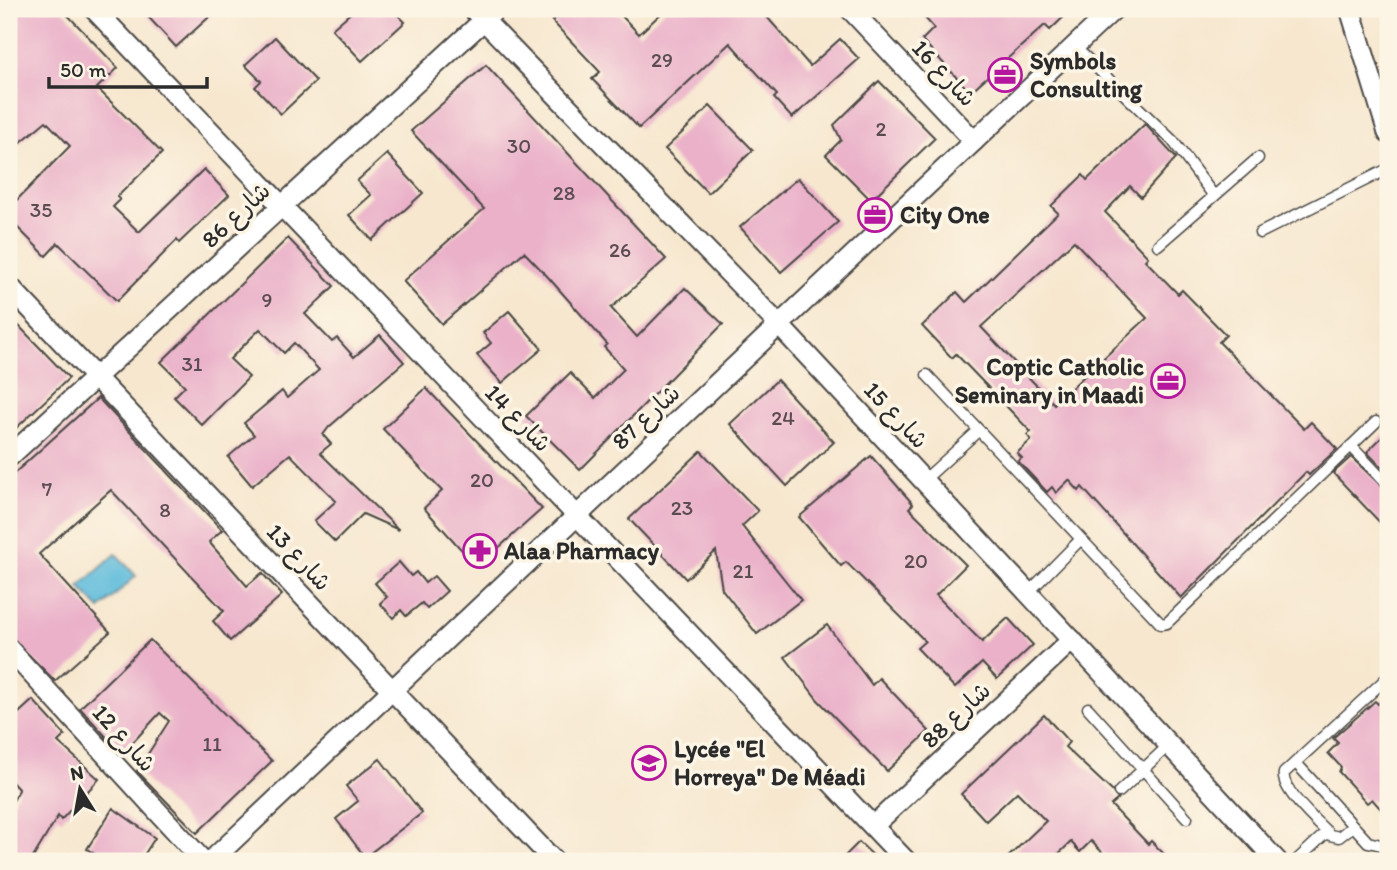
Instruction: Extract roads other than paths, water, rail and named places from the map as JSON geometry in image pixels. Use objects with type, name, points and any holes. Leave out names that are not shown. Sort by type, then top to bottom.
[{"type":"street","name":"شارع 14","points":[[94,9],[906,861]]},
{"type":"street","name":"شارع 16","points":[[850,9],[974,141]]},
{"type":"street","name":"شارع 87","points":[[211,861],[1114,9]]},
{"type":"street","points":[[1350,9],[1388,133]]},
{"type":"street","name":"شارع 86","points":[[9,457],[282,206],[484,12]]},
{"type":"street","name":"شارع 15","points":[[484,12],[1277,861]]},
{"type":"street","name":"شارع 13","points":[[9,286],[554,861]]},
{"type":"street","name":"شارع 88","points":[[873,826],[1072,640]]},
{"type":"street","name":"شارع 12","points":[[9,649],[203,861]]},
{"type":"lane","points":[[1074,46],[1173,141],[1214,196]]},
{"type":"lane","points":[[1158,245],[1258,158]]},
{"type":"lane","points":[[1260,233],[1388,169]]},
{"type":"lane","points":[[927,375],[1155,621],[1167,623],[1376,422]]},
{"type":"lane","points":[[923,481],[978,430]]},
{"type":"lane","points":[[1351,446],[1388,485]]},
{"type":"lane","points":[[1028,593],[1080,540]]},
{"type":"lane","points":[[1353,826],[1339,837],[1327,832],[1284,784],[1284,773],[1388,677]]},
{"type":"lane","points":[[1088,708],[1186,818]]},
{"type":"lane","points":[[1119,792],[1169,745]]},
{"type":"lane","points":[[1296,763],[1353,826],[1374,845],[1388,840]]},
{"type":"lane","points":[[1296,861],[1327,832]]},
{"type":"water","points":[[116,554],[136,576],[100,609],[79,587]]},
{"type":"place","name":"Symbols Consulting","points":[[1005,75]]},
{"type":"place","name":"City One","points":[[875,215]]},
{"type":"place","name":"Coptic Catholic Seminary in Maadi","points":[[1168,381]]},
{"type":"place","name":"Alaa Pharmacy","points":[[480,551]]},
{"type":"place","name":"Lycée \"El Horreya\" De Méadi","points":[[649,763]]}]
